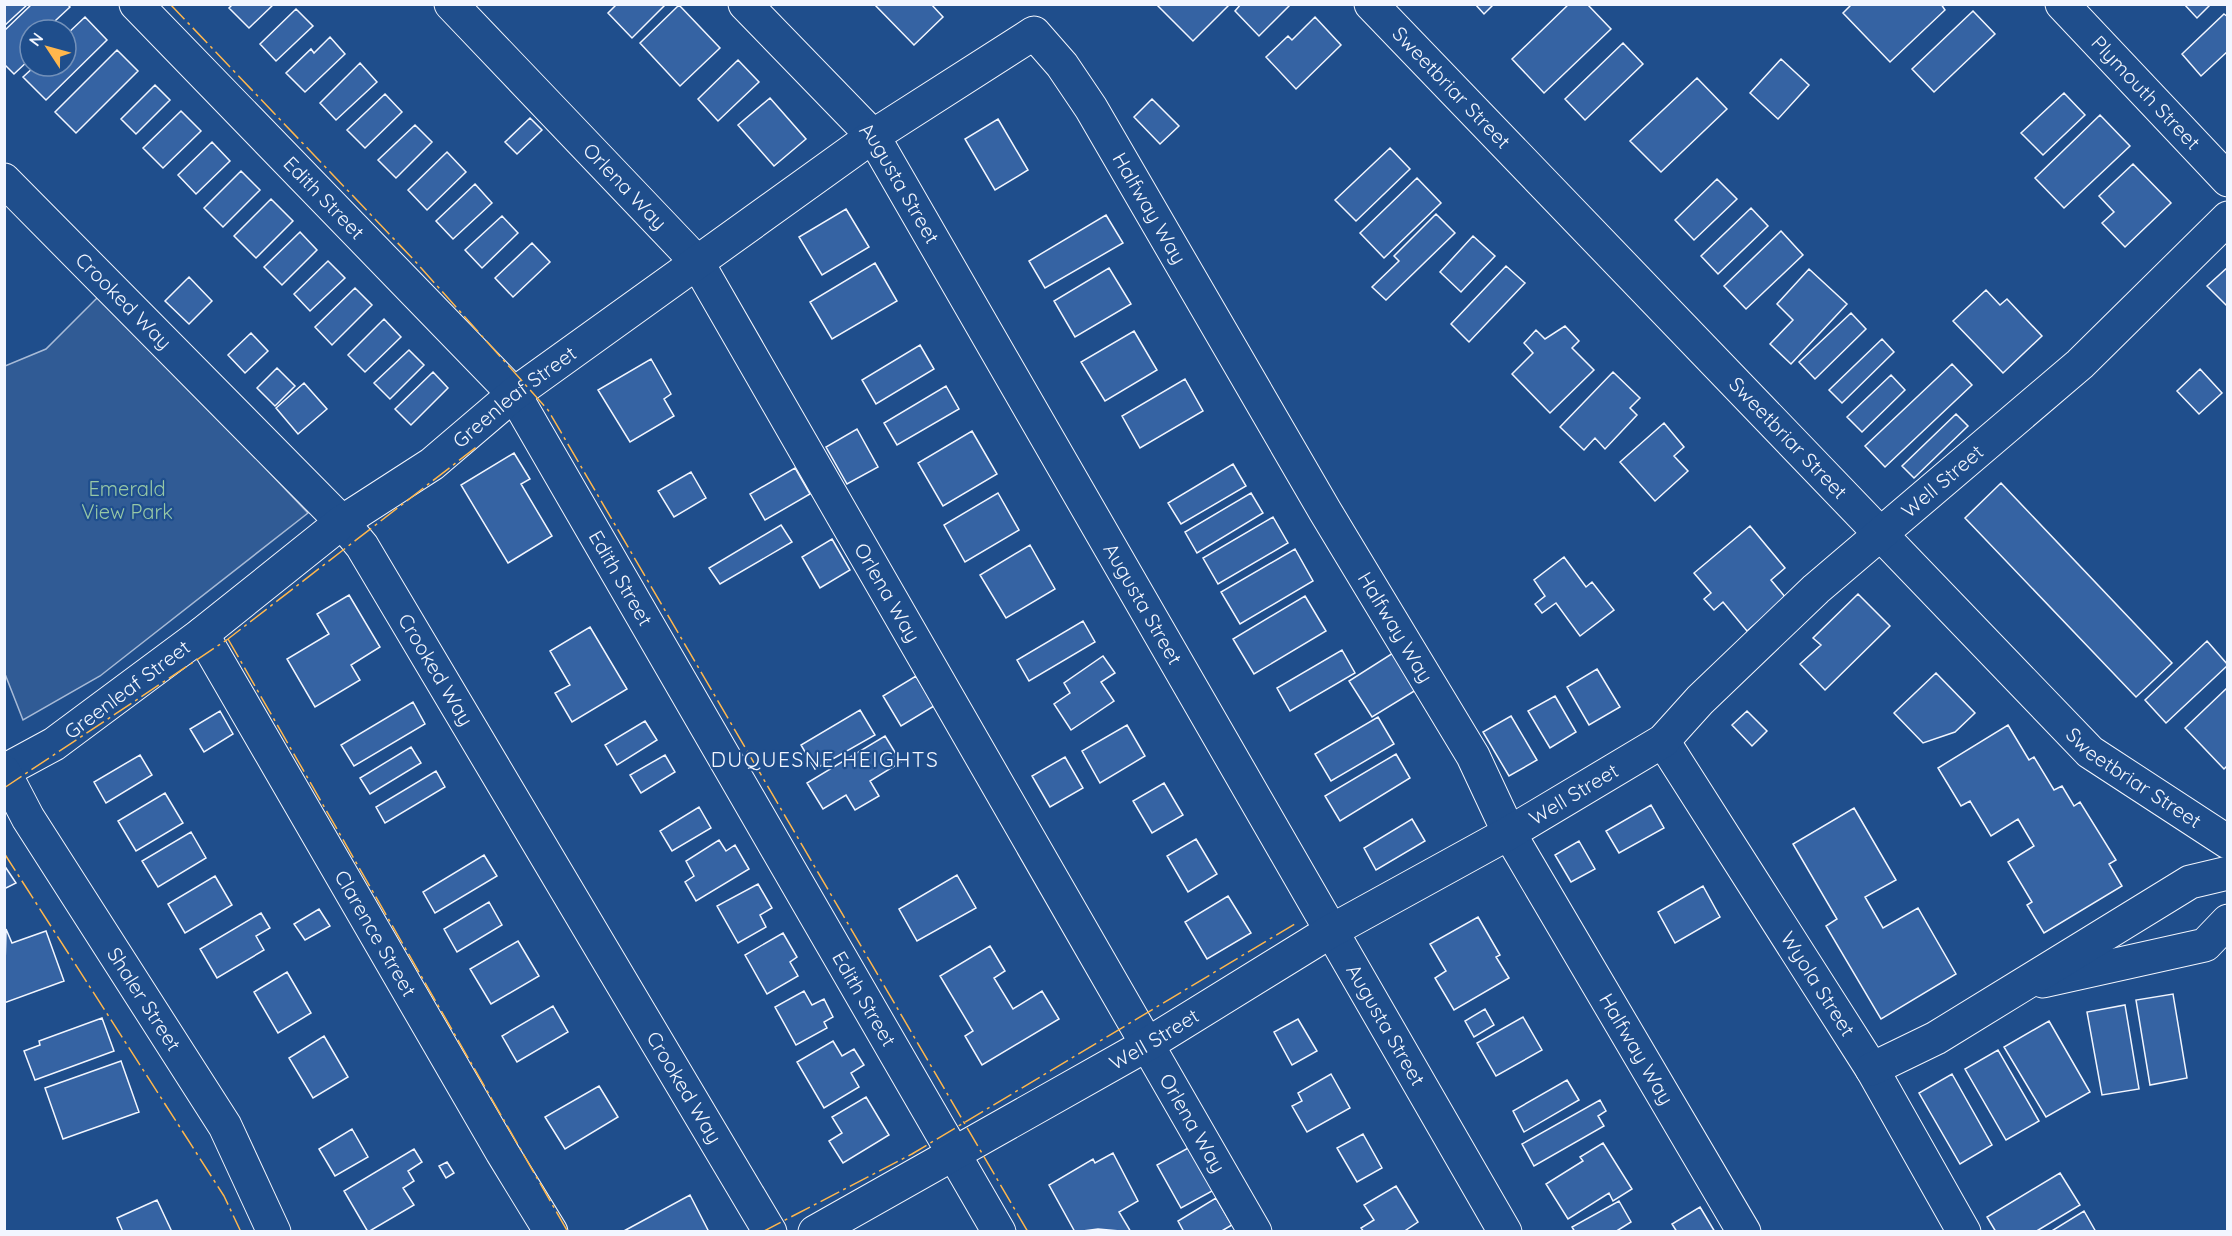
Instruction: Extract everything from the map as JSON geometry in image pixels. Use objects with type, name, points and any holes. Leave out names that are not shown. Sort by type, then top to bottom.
[{"type":"street","name":"Edith Street","points":[[136,4],[514,394],[999,1232]]},
{"type":"street","name":"Orlena Way","points":[[451,4],[697,262],[1255,1232]]},
{"type":"street","name":"Augusta Street","points":[[745,4],[873,136],[1505,1232]]},
{"type":"street","name":"Sweetbriar Street","points":[[1371,4],[2090,752],[2228,842]]},
{"type":"street","name":"Plymouth Street","points":[[2062,4],[2228,180]]},
{"type":"street","name":"Greenleaf Street","points":[[4,771],[54,744],[202,634],[342,522],[432,464],[514,394],[697,262],[873,136],[1034,33]]},
{"type":"street","name":"Halfway Way","points":[[1034,33],[1062,65],[1091,108],[1325,511],[1473,756],[1509,833],[1744,1232]]},
{"type":"street","name":"Crooked Way","points":[[4,180],[342,522],[369,557],[770,1232]]},
{"type":"street","name":"Well Street","points":[[815,1232],[1148,1044],[1331,931],[1509,833],[1663,741],[1751,651],[1816,589],[2080,364],[2228,218]]},
{"type":"street","name":"Clarence Street","points":[[202,634],[502,1152],[552,1232]]},
{"type":"street","name":"Wyola Street","points":[[1663,741],[1872,1069],[1964,1232]]},
{"type":"street","name":"Shaler Street","points":[[4,771],[28,818],[225,1126],[274,1232]]},
{"type":"street","points":[[1872,1069],[1936,1038],[2190,882],[2228,873]]},
{"type":"street","points":[[2018,986],[2205,945],[2228,921]]},
{"type":"shaded area","name":"Emerald View Park","points":[[100,295],[308,513],[100,676],[23,720],[5,674],[5,366],[46,349]]},
{"type":"building","points":[[4,4],[28,4],[4,26]]},
{"type":"building","points":[[32,4],[67,4],[70,7],[58,18],[18,18],[18,70],[14,74],[4,64],[4,31]]},
{"type":"building","points":[[233,4],[274,4],[249,28],[229,8]]},
{"type":"building","points":[[617,4],[666,4],[632,38],[608,13]]},
{"type":"building","points":[[874,4],[931,4],[943,17],[914,45]]},
{"type":"building","points":[[1156,4],[1230,4],[1193,41]]},
{"type":"building","points":[[1241,4],[1290,5],[1259,36],[1235,11]]},
{"type":"building","points":[[1475,4],[1494,4],[1484,14]]},
{"type":"building","points":[[1569,4],[1587,4],[1611,29],[1544,93],[1512,59]]},
{"type":"building","points":[[1852,4],[1941,4],[1945,10],[1890,62],[1843,13]]},
{"type":"building","points":[[2184,4],[2211,4],[2197,18]]},
{"type":"building","points":[[679,5],[720,48],[680,86],[640,43]]},
{"type":"building","points":[[296,9],[313,26],[276,61],[260,44]]},
{"type":"building","points":[[1973,11],[1995,34],[1934,92],[1912,69]]},
{"type":"building","points":[[2224,14],[2228,17],[2228,51],[2201,76],[2182,54]]},
{"type":"building","points":[[85,17],[107,40],[78,69],[78,24]]},
{"type":"building","points":[[1315,17],[1341,45],[1296,89],[1266,57],[1288,36],[1292,40]]},
{"type":"building","points":[[330,37],[345,54],[305,92],[286,73],[311,49],[314,53]]},
{"type":"building","points":[[1623,43],[1643,64],[1585,120],[1565,99]]},
{"type":"building","points":[[117,50],[138,71],[76,133],[55,112]]},
{"type":"building","points":[[1781,59],[1809,85],[1778,119],[1750,93]]},
{"type":"building","points":[[738,60],[759,82],[718,121],[698,99]]},
{"type":"building","points":[[360,63],[377,82],[336,120],[320,103]]},
{"type":"building","points":[[24,78],[68,78],[46,100]]},
{"type":"building","points":[[1697,78],[1727,109],[1661,172],[1630,141]]},
{"type":"building","points":[[155,85],[170,100],[136,134],[121,119]]},
{"type":"building","points":[[2064,93],[2085,115],[2043,155],[2021,133]]},
{"type":"building","points":[[385,94],[402,112],[365,148],[347,130]]},
{"type":"building","points":[[770,98],[806,139],[774,166],[738,125]]},
{"type":"building","points":[[1152,99],[1179,126],[1160,144],[1134,117]]},
{"type":"building","points":[[181,111],[201,131],[163,168],[143,148]]},
{"type":"building","points":[[2100,115],[2130,146],[2064,208],[2035,178]]},
{"type":"building","points":[[530,118],[542,130],[517,154],[505,142]]},
{"type":"building","points":[[998,119],[1028,170],[995,190],[965,139]]},
{"type":"building","points":[[415,125],[432,142],[396,178],[378,160]]},
{"type":"building","points":[[212,142],[230,161],[196,194],[178,175]]},
{"type":"building","points":[[1390,148],[1410,169],[1356,221],[1335,200]]},
{"type":"building","points":[[447,152],[466,172],[427,210],[408,190]]},
{"type":"building","points":[[2133,164],[2171,203],[2125,247],[2102,223],[2114,212],[2099,196]]},
{"type":"building","points":[[241,171],[260,190],[223,227],[204,208]]},
{"type":"building","points":[[1417,178],[1441,203],[1384,258],[1360,233]]},
{"type":"building","points":[[1717,179],[1737,199],[1694,240],[1675,220]]},
{"type":"building","points":[[475,184],[492,203],[453,239],[436,221]]},
{"type":"building","points":[[271,199],[293,221],[256,258],[234,236]]},
{"type":"building","points":[[1751,208],[1768,226],[1718,274],[1701,256]]},
{"type":"building","points":[[846,209],[869,247],[822,275],[799,237]]},
{"type":"building","points":[[1436,214],[1455,233],[1386,300],[1372,287],[1399,261],[1394,256]]},
{"type":"building","points":[[1106,215],[1123,243],[1045,288],[1029,261]]},
{"type":"building","points":[[502,216],[518,233],[482,268],[465,250]]},
{"type":"building","points":[[1781,231],[1803,255],[1746,309],[1724,286]]},
{"type":"building","points":[[300,232],[317,250],[282,285],[264,267]]},
{"type":"building","points":[[1473,236],[1495,256],[1461,292],[1440,272]]},
{"type":"building","points":[[532,243],[550,262],[513,297],[495,278]]},
{"type":"building","points":[[328,261],[345,278],[310,311],[294,294]]},
{"type":"building","points":[[875,263],[897,301],[832,339],[810,302]]},
{"type":"building","points":[[1506,266],[1525,283],[1469,342],[1451,324]]},
{"type":"building","points":[[2228,267],[2228,307],[2207,286]]},
{"type":"building","points":[[1109,268],[1131,304],[1075,337],[1054,301]]},
{"type":"building","points":[[1809,269],[1847,304],[1791,364],[1770,344],[1793,320],[1777,304]]},
{"type":"building","points":[[189,277],[212,301],[189,324],[165,301]]},
{"type":"building","points":[[355,288],[372,305],[332,345],[315,327]]},
{"type":"building","points":[[1986,290],[2000,305],[2007,299],[2042,336],[2003,373],[1953,321]]},
{"type":"building","points":[[1851,313],[1866,329],[1815,379],[1799,362]]},
{"type":"building","points":[[384,319],[401,337],[365,372],[348,355]]},
{"type":"building","points":[[1565,326],[1579,341],[1572,348],[1594,370],[1550,413],[1512,374],[1533,353],[1524,343],[1536,330],[1545,339]]},
{"type":"building","points":[[1134,331],[1157,370],[1105,401],[1081,362]]},
{"type":"building","points":[[251,333],[268,351],[245,373],[228,355]]},
{"type":"building","points":[[1882,339],[1894,352],[1842,403],[1829,390]]},
{"type":"building","points":[[920,345],[934,369],[876,404],[862,380]]},
{"type":"building","points":[[409,350],[424,365],[390,399],[374,383]]},
{"type":"building","points":[[651,359],[671,394],[664,399],[674,416],[630,442],[598,390]]},
{"type":"building","points":[[1952,364],[1972,385],[1885,467],[1865,446]]},
{"type":"building","points":[[277,368],[295,386],[275,406],[257,388]]},
{"type":"building","points":[[2200,369],[2222,393],[2199,414],[2177,391]]},
{"type":"building","points":[[433,372],[448,388],[411,425],[395,409]]},
{"type":"building","points":[[1613,372],[1640,398],[1630,408],[1637,415],[1605,449],[1595,438],[1584,450],[1560,427]]},
{"type":"building","points":[[1891,375],[1905,390],[1862,432],[1847,417]]},
{"type":"building","points":[[1185,379],[1203,411],[1140,448],[1122,416]]},
{"type":"building","points":[[304,383],[327,409],[298,434],[276,408]]},
{"type":"building","points":[[946,386],[959,409],[897,445],[884,423]]},
{"type":"building","points":[[1956,414],[1968,426],[1914,478],[1902,466]]},
{"type":"building","points":[[1664,423],[1684,447],[1674,456],[1688,471],[1655,501],[1620,462]]},
{"type":"building","points":[[857,429],[878,467],[847,484],[826,447]]},
{"type":"building","points":[[972,431],[997,474],[943,506],[918,463]]},
{"type":"building","points":[[514,453],[530,479],[521,484],[552,536],[508,563],[461,485]]},
{"type":"building","points":[[1233,464],[1246,486],[1181,524],[1168,503]]},
{"type":"building","points":[[795,468],[810,494],[765,520],[750,494]]},
{"type":"building","points":[[691,472],[706,498],[674,517],[658,491]]},
{"type":"building","points":[[2001,483],[2172,663],[2136,697],[1965,518]]},
{"type":"building","points":[[998,493],[1019,530],[965,562],[944,525]]},
{"type":"building","points":[[1251,493],[1263,513],[1197,553],[1185,532]]},
{"type":"building","points":[[1273,517],[1288,543],[1218,584],[1203,558]]},
{"type":"building","points":[[781,525],[792,542],[720,584],[709,568]]},
{"type":"building","points":[[1750,526],[1785,568],[1771,580],[1786,598],[1747,631],[1723,602],[1714,610],[1704,599],[1711,593],[1694,573]]},
{"type":"building","points":[[832,539],[850,570],[820,588],[802,557]]},
{"type":"building","points":[[1030,545],[1055,589],[1006,618],[980,575]]},
{"type":"building","points":[[1295,549],[1313,581],[1240,624],[1221,592]]},
{"type":"building","points":[[1564,557],[1586,587],[1592,582],[1614,610],[1580,636],[1556,603],[1542,613],[1535,604],[1545,596],[1534,580]]},
{"type":"building","points":[[1858,594],[1890,626],[1825,690],[1800,664],[1821,645],[1813,638]]},
{"type":"building","points":[[349,595],[380,647],[351,665],[360,680],[315,707],[287,659],[329,634],[317,614]]},
{"type":"building","points":[[1305,596],[1326,631],[1254,674],[1233,639]]},
{"type":"building","points":[[1083,621],[1095,642],[1029,681],[1017,660]]},
{"type":"building","points":[[590,627],[627,689],[572,722],[555,693],[570,685],[550,651]]},
{"type":"building","points":[[2207,641],[2228,665],[2166,723],[2145,700]]},
{"type":"building","points":[[1342,650],[1355,673],[1290,711],[1277,688]]},
{"type":"building","points":[[1393,653],[1416,690],[1372,717],[1349,681]]},
{"type":"building","points":[[1103,656],[1115,673],[1101,682],[1114,701],[1071,730],[1054,704],[1070,693],[1064,683]]},
{"type":"building","points":[[1597,669],[1620,707],[1589,725],[1567,687]]},
{"type":"building","points":[[1936,673],[1975,713],[1955,732],[1923,743],[1894,713]]},
{"type":"building","points":[[916,676],[934,706],[901,726],[883,696]]},
{"type":"building","points":[[2228,687],[2228,765],[2224,769],[2185,728]]},
{"type":"building","points":[[1555,696],[1576,732],[1550,748],[1528,711]]},
{"type":"building","points":[[413,702],[425,724],[354,766],[341,745]]},
{"type":"building","points":[[860,710],[875,735],[815,769],[801,745]]},
{"type":"building","points":[[220,711],[233,734],[204,752],[190,729]]},
{"type":"building","points":[[1747,711],[1767,731],[1752,746],[1732,725]]},
{"type":"building","points":[[1511,716],[1537,760],[1509,776],[1483,732]]},
{"type":"building","points":[[1378,717],[1394,744],[1331,781],[1315,754]]},
{"type":"building","points":[[645,721],[657,740],[617,765],[605,745]]},
{"type":"building","points":[[1127,725],[1145,756],[1100,783],[1082,751]]},
{"type":"building","points":[[2008,725],[2029,760],[2034,757],[2054,790],[2062,786],[2074,806],[2080,802],[2116,860],[2109,864],[2122,886],[2044,933],[2027,905],[2032,902],[2008,862],[2034,846],[2018,819],[1991,836],[1970,801],[1961,806],[1938,768]]},
{"type":"building","points":[[885,736],[901,762],[870,781],[879,796],[855,810],[846,795],[823,809],[807,783]]},
{"type":"building","points":[[411,747],[421,763],[370,794],[360,778]]},
{"type":"building","points":[[1396,754],[1410,778],[1340,821],[1325,796]]},
{"type":"building","points":[[140,755],[152,775],[106,803],[94,782]]},
{"type":"building","points":[[665,755],[675,772],[641,793],[630,775]]},
{"type":"building","points":[[1065,757],[1083,788],[1050,807],[1032,776]]},
{"type":"building","points":[[436,771],[445,787],[385,823],[376,807]]},
{"type":"building","points":[[1164,783],[1183,815],[1152,833],[1133,801]]},
{"type":"building","points":[[165,793],[183,823],[136,851],[118,821]]},
{"type":"building","points":[[1651,805],[1664,828],[1619,853],[1606,831]]},
{"type":"building","points":[[699,807],[711,828],[672,851],[660,831]]},
{"type":"building","points":[[1854,808],[1896,880],[1865,897],[1883,928],[1918,908],[1956,974],[1881,1019],[1826,926],[1837,919],[1793,844]]},
{"type":"building","points":[[1412,819],[1425,841],[1376,870],[1364,848]]},
{"type":"building","points":[[191,832],[206,858],[158,887],[142,861]]},
{"type":"building","points":[[1196,839],[1217,874],[1188,892],[1167,856]]},
{"type":"building","points":[[719,840],[726,851],[735,845],[749,869],[696,901],[685,882],[694,876],[686,861]]},
{"type":"building","points":[[1579,841],[1595,869],[1571,882],[1555,855]]},
{"type":"building","points":[[484,855],[497,876],[435,913],[423,892]]},
{"type":"building","points":[[4,865],[16,883],[4,889]]},
{"type":"building","points":[[957,875],[976,908],[917,941],[899,909]]},
{"type":"building","points":[[215,876],[232,905],[185,933],[168,904]]},
{"type":"building","points":[[758,884],[772,908],[760,915],[766,927],[738,943],[717,906]]},
{"type":"building","points":[[1703,886],[1720,917],[1675,943],[1658,912]]},
{"type":"building","points":[[1228,896],[1251,933],[1207,959],[1185,922]]},
{"type":"building","points":[[489,902],[502,925],[457,952],[444,929]]},
{"type":"building","points":[[319,909],[330,926],[305,940],[294,924]]},
{"type":"building","points":[[261,913],[270,928],[256,936],[264,950],[217,978],[200,949]]},
{"type":"building","points":[[1478,917],[1500,955],[1496,957],[1509,978],[1454,1010],[1435,978],[1446,971],[1430,944]]},
{"type":"building","points":[[6,929],[12,943],[46,931],[64,981],[4,1003]]},
{"type":"building","points":[[783,933],[797,957],[790,962],[798,976],[767,994],[745,955]]},
{"type":"building","points":[[518,941],[539,976],[491,1004],[470,969]]},
{"type":"building","points":[[990,946],[1005,971],[994,978],[1013,1009],[1042,991],[1059,1019],[982,1065],[965,1036],[973,1031],[940,976]]},
{"type":"building","points":[[287,972],[311,1013],[278,1033],[254,992]]},
{"type":"building","points":[[804,991],[812,1005],[824,999],[833,1017],[824,1022],[827,1028],[796,1045],[775,1007]]},
{"type":"building","points":[[2173,994],[2187,1078],[2150,1085],[2136,1000]]},
{"type":"building","points":[[2125,1005],[2139,1089],[2102,1095],[2087,1012]]},
{"type":"building","points":[[553,1006],[568,1032],[517,1062],[502,1036]]},
{"type":"building","points":[[1485,1009],[1494,1025],[1474,1037],[1465,1021]]},
{"type":"building","points":[[1523,1017],[1542,1050],[1496,1076],[1477,1043]]},
{"type":"building","points":[[102,1018],[114,1051],[35,1080],[24,1051],[40,1045],[39,1041]]},
{"type":"building","points":[[1298,1019],[1317,1051],[1292,1065],[1274,1032]]},
{"type":"building","points":[[2049,1021],[2090,1092],[2046,1117],[2004,1047]]},
{"type":"building","points":[[324,1036],[348,1077],[313,1098],[289,1058]]},
{"type":"building","points":[[833,1041],[842,1056],[854,1049],[864,1065],[851,1073],[859,1087],[824,1108],[797,1062]]},
{"type":"building","points":[[1998,1050],[2039,1121],[2006,1140],[1965,1069]]},
{"type":"building","points":[[121,1061],[139,1112],[63,1139],[45,1088]]},
{"type":"building","points":[[1331,1074],[1350,1108],[1307,1132],[1292,1106],[1302,1101],[1298,1093]]},
{"type":"building","points":[[1952,1074],[1992,1145],[1960,1164],[1919,1093]]},
{"type":"building","points":[[1567,1080],[1579,1100],[1524,1132],[1513,1111]]},
{"type":"building","points":[[599,1086],[618,1117],[565,1149],[545,1117]]},
{"type":"building","points":[[866,1097],[889,1135],[843,1163],[829,1141],[842,1133],[832,1117]]},
{"type":"building","points":[[1600,1100],[1606,1111],[1598,1116],[1604,1126],[1534,1166],[1522,1144]]},
{"type":"building","points":[[352,1129],[368,1157],[335,1176],[319,1149]]},
{"type":"building","points":[[1363,1134],[1382,1168],[1357,1182],[1337,1148]]},
{"type":"building","points":[[1603,1143],[1632,1189],[1613,1201],[1609,1193],[1568,1219],[1546,1184],[1583,1161],[1580,1157]]},
{"type":"building","points":[[1190,1147],[1214,1190],[1181,1208],[1157,1165]]},
{"type":"building","points":[[414,1149],[422,1162],[408,1171],[414,1181],[403,1188],[414,1205],[368,1232],[344,1191]]},
{"type":"building","points":[[1113,1153],[1138,1201],[1119,1212],[1131,1232],[1098,1229],[1075,1232],[1049,1185],[1093,1159],[1095,1163]]},
{"type":"building","points":[[447,1162],[454,1173],[446,1178],[439,1166]]},
{"type":"building","points":[[2060,1173],[2080,1205],[2035,1232],[1996,1232],[1987,1217]]},
{"type":"building","points":[[1396,1186],[1418,1222],[1403,1232],[1364,1232],[1361,1228],[1374,1220],[1364,1205]]},
{"type":"building","points":[[690,1195],[709,1232],[622,1232]]},
{"type":"building","points":[[1216,1198],[1232,1225],[1220,1232],[1184,1232],[1178,1221]]},
{"type":"building","points":[[157,1200],[172,1232],[123,1232],[117,1218]]},
{"type":"building","points":[[1619,1201],[1631,1222],[1615,1232],[1575,1232],[1572,1227]]},
{"type":"building","points":[[1700,1207],[1715,1232],[1677,1232],[1672,1224]]},
{"type":"building","points":[[2084,1211],[2096,1232],[2050,1232]]},
{"type":"power","points":[[170,4],[414,260],[548,410],[1028,1232]]},
{"type":"power","points":[[4,788],[228,639],[479,445]]},
{"type":"power","points":[[228,639],[568,1232]]},
{"type":"power","points":[[4,853],[224,1196],[241,1232]]},
{"type":"power","points":[[762,1232],[912,1154],[1298,922]]},
{"type":"district","name":"DUQUESNE HEIGHTS","points":[[825,760]]}]
